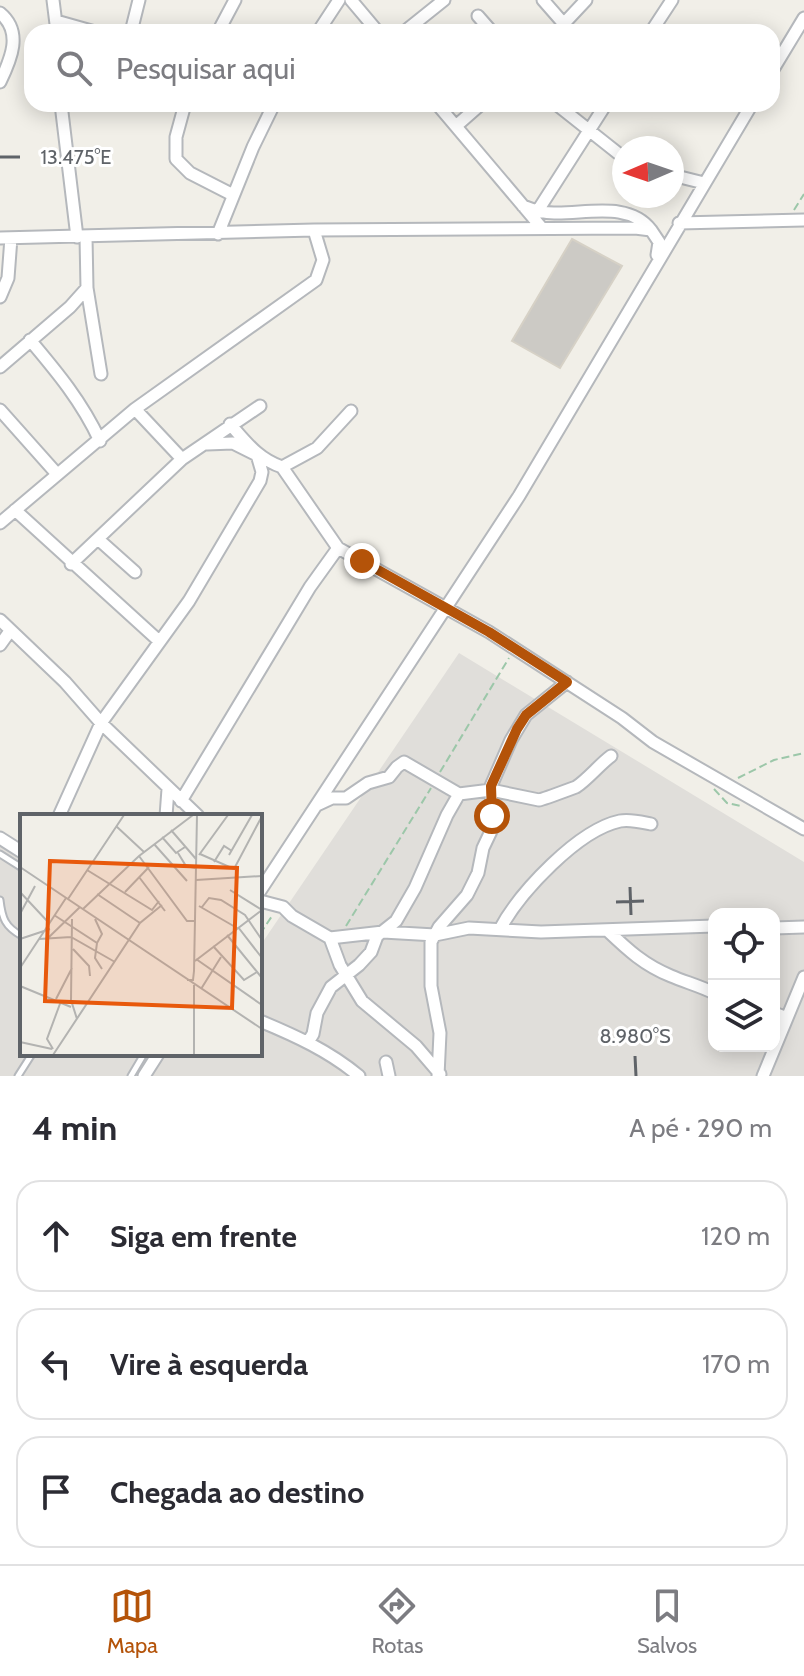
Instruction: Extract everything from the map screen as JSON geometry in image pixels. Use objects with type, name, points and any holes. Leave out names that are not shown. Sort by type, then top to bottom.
[{"type":"street","points":[[53,0],[56,24]]},
{"type":"street","points":[[133,24],[139,0]]},
{"type":"street","points":[[222,24],[235,0]]},
{"type":"street","points":[[323,24],[339,0]]},
{"type":"street","points":[[351,0],[371,24]]},
{"type":"street","points":[[543,0],[558,24]]},
{"type":"street","points":[[564,24],[586,0]]},
{"type":"street","points":[[656,24],[672,0]]},
{"type":"street","points":[[414,24],[442,1]]},
{"type":"street","points":[[0,13],[7,19],[15,42],[0,82]]},
{"type":"street","points":[[478,16],[485,24]]},
{"type":"street","points":[[780,58],[804,18]]},
{"type":"street","points":[[62,112],[101,374]]},
{"type":"street","points":[[183,112],[176,137],[176,159],[190,173],[233,195]]},
{"type":"street","points":[[218,234],[270,112]]},
{"type":"street","points":[[444,112],[521,205],[537,219]]},
{"type":"street","points":[[456,126],[472,112]]},
{"type":"street","points":[[566,112],[612,148]]},
{"type":"street","points":[[537,219],[601,112]]},
{"type":"street","points":[[264,875],[317,805],[519,496],[747,112]]},
{"type":"street","points":[[684,178],[704,183]]},
{"type":"street","points":[[0,297],[8,278],[5,238],[314,230],[537,219],[552,214],[609,211],[644,221],[659,242],[656,264]]},
{"type":"street","points":[[679,223],[804,220]]},
{"type":"street","points":[[159,641],[71,564],[5,516],[100,441],[135,409],[316,280],[323,260],[314,230]]},
{"type":"street","points":[[0,367],[70,307],[87,288]]},
{"type":"street","points":[[30,340],[70,387],[100,441]]},
{"type":"street","points":[[71,564],[182,459],[260,406]]},
{"type":"street","points":[[135,409],[182,459]]},
{"type":"street","points":[[0,410],[57,474]]},
{"type":"street","points":[[282,467],[317,448],[351,411]]},
{"type":"street","points":[[230,424],[257,455],[266,462],[282,467],[338,548],[515,649],[653,742],[804,829]]},
{"type":"street","points":[[60,814],[101,723],[189,601],[260,481],[261,463],[257,455],[233,443],[207,444]]},
{"type":"street","points":[[98,539],[135,572]]},
{"type":"street","points":[[0,620],[190,809],[310,587],[338,548]]},
{"type":"street","points":[[0,645],[10,631]]},
{"type":"street","points":[[440,1075],[440,1033],[433,1003],[431,942],[462,902],[478,873],[483,848],[492,829],[493,778],[526,715],[567,682]]},
{"type":"street","points":[[317,805],[332,798],[346,798],[368,783],[389,777],[404,762],[459,794],[491,790],[539,800],[576,787],[611,756]]},
{"type":"street","points":[[168,789],[169,814]]},
{"type":"street","points":[[308,1042],[313,1034],[317,1013],[329,991],[371,952],[377,936],[394,924],[415,888],[459,794]]},
{"type":"street","points":[[500,929],[537,880],[570,848],[592,832],[625,821],[651,824]]},
{"type":"street","points":[[0,838],[20,851]]},
{"type":"street","points":[[262,901],[279,905],[292,916],[334,937],[383,932],[435,935],[465,928],[532,932],[708,926]]},
{"type":"street","points":[[780,928],[804,927]]},
{"type":"street","points":[[608,931],[621,946],[643,961],[670,976],[708,991]]},
{"type":"street","points":[[334,937],[346,976],[368,1007],[413,1043],[440,1075]]},
{"type":"street","points":[[763,1076],[803,981]]},
{"type":"street","points":[[780,1015],[787,1018]]},
{"type":"street","points":[[262,1022],[308,1042],[356,1075]]},
{"type":"street","points":[[144,1076],[157,1056]]},
{"type":"street","points":[[386,1062],[389,1076]]},
{"type":"lane","points":[[0,854],[20,867]]},
{"type":"lane","points":[[0,900],[1,916],[9,929],[20,935]]},
{"type":"lane","points":[[18,1076],[31,1056]]},
{"type":"lane","points":[[131,1076],[143,1056]]},
{"type":"path","points":[[787,220],[804,194]]},
{"type":"path","points":[[441,771],[515,649]]},
{"type":"path","points":[[749,772],[774,760],[804,753]]},
{"type":"path","points":[[334,937],[433,785]]},
{"type":"path","points":[[262,931],[279,905]]},
{"type":"shaded area","points":[[459,653],[804,862],[804,1076],[0,1076],[0,843],[20,855],[20,1056],[262,1056],[262,943]]},
{"type":"building","points":[[572,239],[622,266],[560,368],[512,341]]},
{"type":"route","points":[[362,561],[489,632],[567,682],[526,715],[517,729],[493,778],[490,799],[492,816]]}]
